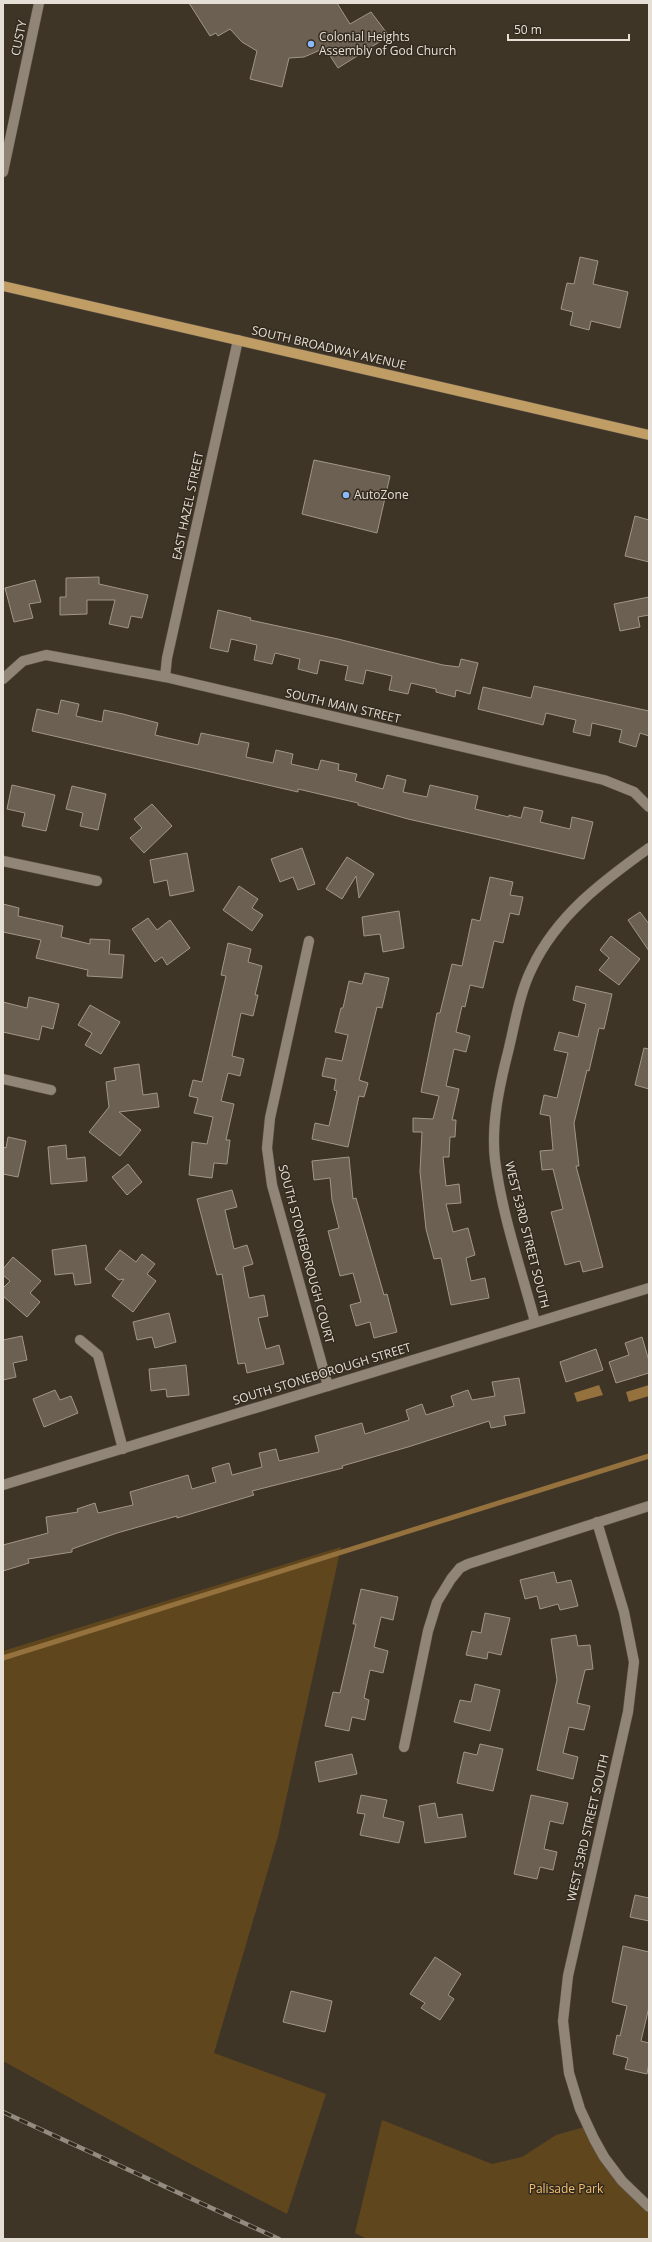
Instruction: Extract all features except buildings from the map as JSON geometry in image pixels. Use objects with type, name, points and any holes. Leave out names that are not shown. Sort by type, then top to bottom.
[{"type":"main road","name":"SOUTH BROADWAY AVENUE","points":[[3,286],[649,435]]},
{"type":"street","name":"CUSTY","points":[[3,172],[39,3]]},
{"type":"street","name":"EAST HAZEL STREET","points":[[165,677],[167,658],[238,340]]},
{"type":"street","name":"SOUTH MAIN STREET","points":[[3,679],[23,661],[46,655],[165,677],[604,780],[624,786],[634,792],[649,807]]},
{"type":"street","name":"WEST 53RD STREET SOUTH","points":[[535,1322],[503,1200],[495,1160],[495,1120],[504,1067],[524,989],[531,969],[544,946],[574,908],[611,875],[649,848]]},
{"type":"street","points":[[3,861],[97,881]]},
{"type":"street","name":"SOUTH STONEBOROUGH COURT","points":[[309,941],[270,1118],[267,1148],[272,1185],[328,1386]]},
{"type":"street","points":[[3,1079],[51,1090]]},
{"type":"street","name":"SOUTH STONEBOROUGH STREET","points":[[3,1485],[649,1288]]},
{"type":"street","points":[[80,1340],[98,1355],[123,1448]]},
{"type":"street","points":[[404,1747],[428,1631],[437,1602],[451,1579],[460,1568],[468,1564],[649,1506]]},
{"type":"street","name":"WEST 53RD STREET SOUTH","points":[[597,1522],[624,1612],[634,1662],[628,1712],[575,1946],[564,2004],[563,2021],[569,2073],[580,2108],[594,2139],[604,2157],[622,2181],[649,2206]]},
{"type":"green space","points":[[341,1547],[278,1836],[214,2053],[326,2094],[287,2214],[181,2159],[3,2061],[3,1651]]},
{"type":"green space","name":"Palisade Park","points":[[382,2120],[492,2164],[522,2157],[556,2135],[588,2126],[622,2181],[649,2207],[649,2239],[367,2239],[355,2233]]},
{"type":"shaded area","points":[[599,1385],[603,1395],[577,1402],[574,1393]]},
{"type":"shaded area","points":[[649,1385],[649,1396],[629,1402],[626,1392]]},
{"type":"waterway","points":[[3,1658],[649,1456]]},
{"type":"railway","points":[[3,2112],[279,2239]]},
{"type":"place","name":"Colonial Heights Assembly of God Church","points":[[311,44]]},
{"type":"place","name":"AutoZone","points":[[346,495]]}]
